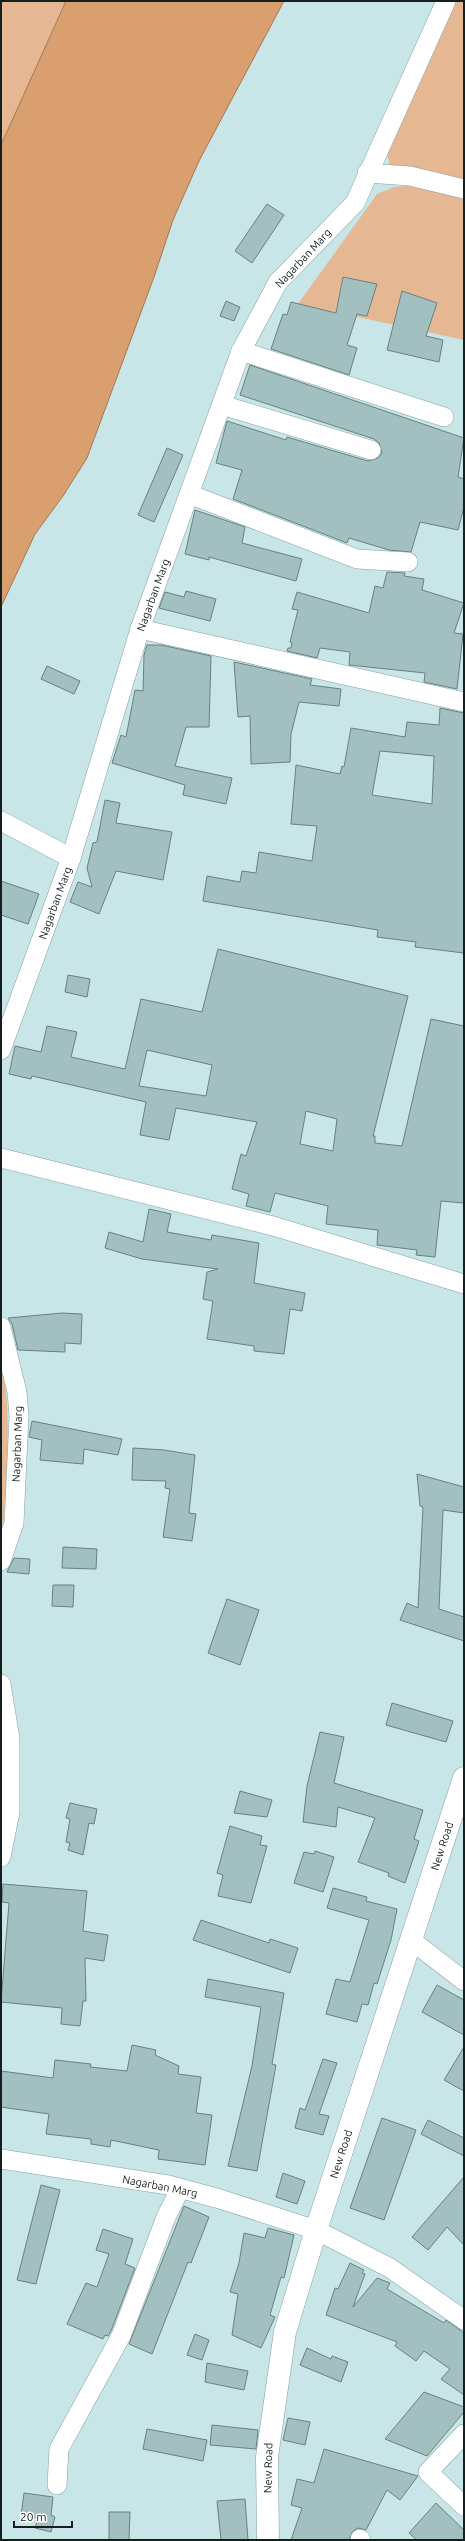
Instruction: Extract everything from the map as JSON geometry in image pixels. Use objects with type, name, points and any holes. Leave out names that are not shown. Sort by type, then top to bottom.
[{"type":"street","name":"Nagarban Marg","points":[[1,1050],[71,858],[140,629],[241,351],[278,282],[355,203],[367,173],[446,1]]},
{"type":"street","points":[[367,173],[410,176],[464,190]]},
{"type":"street","points":[[241,351],[444,417]]},
{"type":"street","points":[[222,405],[371,450]]},
{"type":"street","points":[[189,494],[357,559],[408,562]]},
{"type":"street","points":[[140,629],[464,702]]},
{"type":"street","points":[[1,821],[71,858]]},
{"type":"street","points":[[1,1158],[274,1226],[464,1284]]},
{"type":"street","name":"Nagarban Marg","points":[[1,1327],[17,1392],[19,1416],[14,1523],[1,1561]]},
{"type":"street","points":[[1,1684],[10,1739],[10,1812],[1,1857]]},
{"type":"street","name":"New Road","points":[[268,2540],[267,2457],[273,2405],[285,2332],[316,2230],[411,1940],[458,1816],[464,1778]]},
{"type":"street","points":[[411,1940],[464,1981]]},
{"type":"street","name":"Nagarban Marg","points":[[1,2159],[180,2188],[220,2199],[316,2230],[390,2268],[464,2320]]},
{"type":"street","points":[[57,2485],[60,2449],[120,2336],[166,2217],[180,2188]]},
{"type":"street","points":[[464,2434],[428,2472],[464,2506]]},
{"type":"shaded area","points":[[1,1],[66,1],[1,145]]},
{"type":"shaded area","points":[[66,1],[284,1],[199,161],[173,220],[154,277],[87,458],[63,496],[35,534],[1,607],[1,145]]},
{"type":"shaded area","points":[[454,1],[464,1],[464,182],[390,166],[387,153]]},
{"type":"shaded area","points":[[409,186],[464,197],[464,340],[298,304],[377,194],[394,187]]},
{"type":"shaded area","points":[[1,1364],[7,1402],[8,1441],[4,1520],[1,1529]]},
{"type":"building","points":[[267,204],[284,215],[252,263],[235,251]]},
{"type":"building","points":[[343,277],[377,284],[367,316],[357,314],[347,345],[357,348],[349,375],[271,349],[283,314],[287,315],[291,302],[336,313]]},
{"type":"building","points":[[402,291],[437,303],[426,336],[443,340],[439,362],[387,350]]},
{"type":"building","points":[[226,301],[240,307],[234,321],[220,316]]},
{"type":"building","points":[[250,365],[464,438],[458,477],[464,479],[464,507],[458,530],[420,522],[411,552],[389,550],[349,538],[347,543],[233,499],[242,470],[216,463],[227,421],[286,440],[287,437],[368,461],[378,458],[382,453],[379,443],[374,439],[240,395]]},
{"type":"building","points":[[167,448],[183,455],[154,522],[138,515]]},
{"type":"building","points":[[195,510],[245,527],[242,543],[302,559],[296,581],[209,557],[209,560],[185,554]]},
{"type":"building","points":[[387,572],[405,573],[404,576],[424,579],[422,590],[464,603],[454,633],[463,634],[457,689],[424,682],[425,673],[349,665],[350,652],[320,648],[317,658],[287,651],[288,648],[291,648],[292,643],[290,642],[298,610],[292,609],[297,592],[369,613],[375,586],[383,588]]},
{"type":"building","points":[[186,591],[216,599],[210,621],[159,608],[165,592],[184,597]]},
{"type":"building","points":[[147,645],[161,645],[211,656],[209,727],[186,727],[175,766],[232,778],[226,804],[183,795],[185,785],[112,763],[121,735],[126,737],[135,690],[143,691],[144,655]]},
{"type":"building","points":[[234,662],[312,679],[310,685],[341,689],[339,706],[299,702],[291,734],[290,762],[251,764],[250,716],[238,717]]},
{"type":"building","points":[[47,666],[80,681],[74,694],[41,679]]},
{"type":"building","points":[[440,708],[464,713],[464,953],[415,947],[416,942],[377,937],[378,930],[203,901],[207,876],[240,882],[242,871],[256,873],[259,852],[312,861],[317,826],[291,824],[296,765],[340,774],[342,766],[344,767],[351,728],[405,737],[407,722],[439,725]],"holes":[[[380,751],[434,756],[432,804],[372,795]]]},
{"type":"building","points":[[105,800],[120,803],[116,823],[172,832],[163,880],[116,871],[99,914],[70,902],[78,882],[92,887],[87,868],[93,843],[97,842]]},
{"type":"building","points":[[1,881],[39,894],[28,924],[1,915]]},
{"type":"building","points":[[218,949],[408,996],[373,1136],[375,1136],[375,1143],[402,1146],[431,1019],[464,1026],[464,1203],[441,1201],[435,1257],[416,1255],[417,1250],[377,1245],[378,1230],[326,1224],[328,1206],[275,1193],[270,1212],[246,1206],[249,1194],[232,1189],[241,1154],[246,1156],[257,1122],[176,1108],[169,1140],[140,1135],[146,1102],[32,1076],[31,1079],[9,1074],[15,1046],[41,1052],[47,1026],[77,1032],[71,1057],[125,1069],[141,999],[202,1012]],"holes":[[[147,1050],[212,1065],[206,1096],[139,1086]],[[306,1111],[337,1119],[333,1151],[300,1144]]]},
{"type":"building","points":[[68,975],[90,979],[87,997],[65,992]]},
{"type":"building","points":[[149,1209],[171,1214],[167,1232],[211,1240],[212,1235],[259,1243],[254,1283],[305,1293],[302,1311],[290,1309],[284,1354],[254,1351],[254,1346],[207,1339],[213,1301],[203,1299],[207,1272],[218,1269],[142,1259],[105,1248],[109,1232],[143,1242]]},
{"type":"building","points":[[62,1313],[82,1314],[81,1344],[65,1343],[65,1352],[18,1350],[12,1324],[8,1318]]},
{"type":"building","points":[[32,1421],[122,1439],[118,1455],[84,1449],[83,1464],[40,1460],[42,1440],[29,1437]]},
{"type":"building","points":[[133,1448],[164,1450],[195,1455],[189,1513],[196,1514],[192,1541],[163,1537],[170,1489],[165,1488],[166,1481],[132,1480]]},
{"type":"building","points":[[417,1474],[464,1487],[464,1513],[443,1510],[439,1609],[464,1617],[464,1641],[400,1620],[407,1603],[418,1608],[423,1507],[420,1506]]},
{"type":"building","points":[[63,1547],[97,1549],[96,1569],[62,1568]]},
{"type":"building","points":[[14,1558],[30,1559],[29,1574],[7,1572]]},
{"type":"building","points":[[53,1585],[74,1585],[73,1607],[52,1606]]},
{"type":"building","points":[[227,1599],[259,1610],[240,1665],[208,1653]]},
{"type":"building","points":[[392,1703],[453,1721],[446,1742],[386,1725]]},
{"type":"building","points":[[320,1732],[344,1737],[334,1783],[423,1810],[414,1839],[419,1841],[405,1883],[388,1876],[389,1873],[358,1862],[375,1818],[338,1807],[336,1827],[303,1822],[307,1786]]},
{"type":"building","points":[[240,1791],[272,1800],[267,1817],[234,1813]]},
{"type":"building","points":[[70,1803],[97,1809],[94,1824],[89,1823],[83,1855],[68,1850],[70,1843],[66,1842],[70,1819],[66,1818]]},
{"type":"building","points":[[230,1826],[262,1836],[260,1845],[267,1846],[251,1903],[218,1896],[223,1875],[217,1873]]},
{"type":"building","points":[[315,1851],[334,1857],[323,1892],[294,1883],[304,1852],[314,1854]]},
{"type":"building","points":[[3,1884],[87,1891],[83,1931],[108,1935],[104,1961],[85,1958],[86,2001],[83,2001],[80,2026],[61,2024],[62,2008],[1,2002],[9,1903],[2,1902]]},
{"type":"building","points":[[333,1888],[367,1897],[366,1901],[397,1909],[391,1940],[377,1984],[374,1983],[368,2005],[362,2004],[357,2022],[326,2014],[336,1979],[350,1982],[369,1920],[327,1908]]},
{"type":"building","points":[[201,1920],[269,1943],[270,1939],[298,1948],[290,1973],[193,1940]]},
{"type":"building","points":[[208,1979],[284,1993],[272,2064],[276,2065],[257,2171],[228,2166],[252,2066],[261,2007],[205,1997]]},
{"type":"building","points":[[437,1985],[464,2000],[464,2035],[422,2012]]},
{"type":"building","points":[[132,2045],[156,2050],[155,2055],[179,2066],[178,2074],[201,2077],[196,2113],[212,2115],[205,2165],[158,2159],[159,2150],[111,2140],[110,2147],[91,2144],[91,2139],[46,2134],[49,2114],[1,2107],[1,2071],[53,2078],[55,2060],[91,2064],[90,2067],[127,2071]]},
{"type":"building","points":[[464,2047],[464,2091],[444,2080]]},
{"type":"building","points":[[323,2059],[337,2063],[319,2114],[329,2116],[323,2135],[295,2128],[300,2108],[305,2110]]},
{"type":"building","points":[[382,2118],[416,2130],[384,2220],[350,2208]]},
{"type":"building","points":[[428,2120],[464,2138],[464,2156],[421,2134]]},
{"type":"building","points":[[283,2173],[305,2181],[297,2204],[276,2197]]},
{"type":"building","points":[[464,2177],[464,2245],[447,2227],[428,2250],[412,2237]]},
{"type":"building","points":[[41,2185],[60,2190],[36,2284],[17,2280]]},
{"type":"building","points":[[184,2206],[209,2217],[191,2263],[188,2262],[152,2354],[129,2344]]},
{"type":"building","points":[[268,2228],[294,2235],[284,2278],[281,2277],[270,2315],[275,2317],[261,2348],[232,2335],[238,2294],[230,2292],[239,2263],[244,2233],[265,2238]]},
{"type":"building","points":[[103,2229],[133,2239],[125,2264],[135,2268],[111,2331],[108,2336],[105,2335],[103,2339],[67,2324],[86,2283],[97,2287],[109,2254],[96,2250]]},
{"type":"building","points":[[350,2263],[364,2270],[362,2273],[365,2274],[353,2307],[377,2278],[390,2283],[387,2289],[444,2323],[446,2320],[464,2333],[464,2395],[441,2379],[450,2369],[424,2351],[416,2361],[395,2346],[397,2342],[326,2315],[335,2288],[338,2289]]},
{"type":"building","points":[[195,2334],[209,2340],[202,2360],[187,2355]]},
{"type":"building","points":[[307,2348],[331,2359],[332,2356],[348,2362],[341,2382],[300,2365]]},
{"type":"building","points":[[207,2363],[248,2371],[244,2390],[205,2382]]},
{"type":"building","points":[[424,2392],[464,2407],[464,2412],[427,2456],[385,2439]]},
{"type":"building","points":[[288,2418],[310,2422],[305,2445],[283,2440]]},
{"type":"building","points":[[212,2425],[258,2430],[256,2449],[210,2445]]},
{"type":"building","points":[[147,2429],[207,2440],[203,2461],[143,2449]]},
{"type":"building","points":[[324,2449],[418,2476],[400,2500],[387,2490],[366,2530],[358,2528],[353,2531],[349,2540],[291,2540],[302,2508],[291,2505],[297,2479],[314,2483]]},
{"type":"building","points":[[24,2493],[53,2497],[51,2515],[55,2517],[51,2532],[35,2528],[38,2518],[21,2516]]},
{"type":"building","points":[[245,2499],[248,2540],[221,2540],[217,2501]]},
{"type":"building","points":[[436,2503],[464,2530],[464,2540],[417,2540],[409,2533]]},
{"type":"building","points":[[109,2512],[130,2512],[129,2540],[109,2540]]}]
